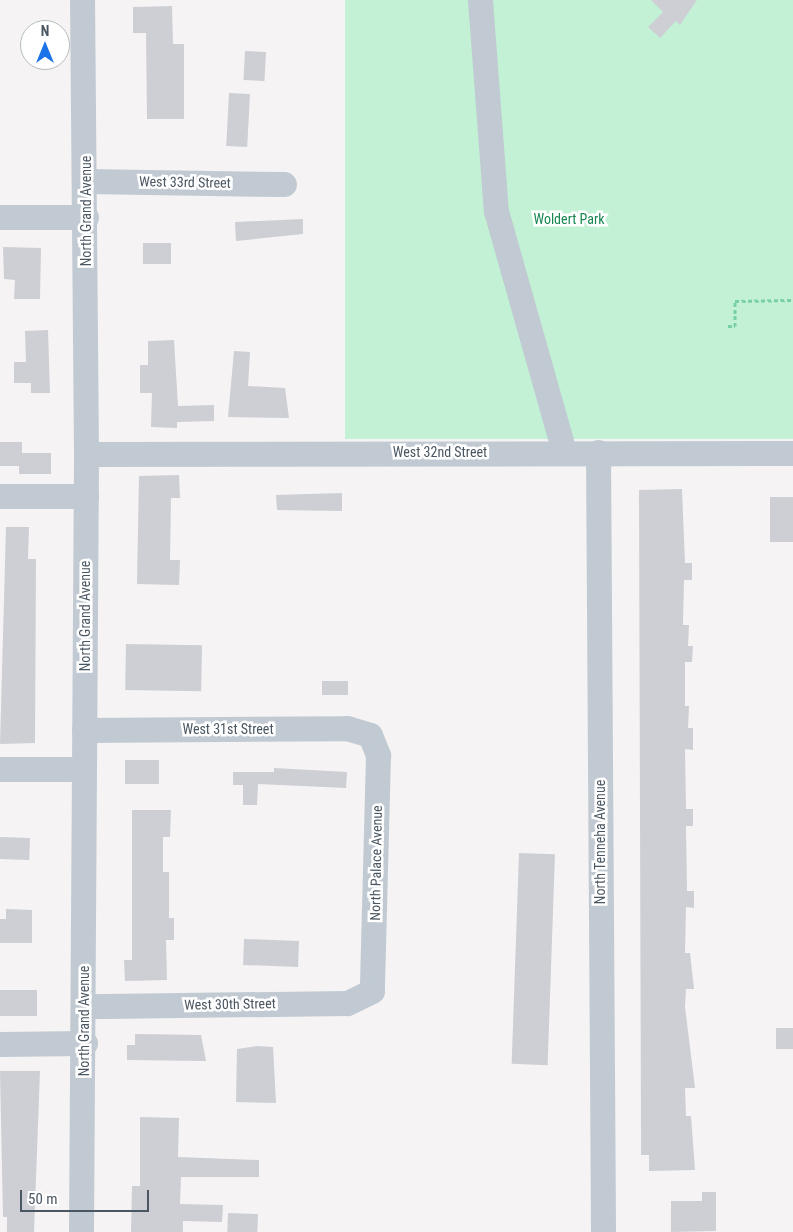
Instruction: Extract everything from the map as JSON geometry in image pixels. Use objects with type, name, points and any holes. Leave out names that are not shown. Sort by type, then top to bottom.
[{"type":"street","name":"North Grand Avenue","points":[[81,1232],[85,1044],[84,730],[86,496],[86,181],[82,0]]},
{"type":"street","points":[[480,0],[496,211],[564,452]]},
{"type":"street","name":"West 33rd Street","points":[[86,181],[284,184]]},
{"type":"street","points":[[0,217],[86,217]]},
{"type":"street","name":"North Tenneha Avenue","points":[[598,452],[603,1232]]},
{"type":"street","name":"West 32nd Street","points":[[86,454],[793,453]]},
{"type":"street","points":[[0,496],[86,496]]},
{"type":"street","name":"West 31st Street","points":[[84,730],[346,728],[370,736]]},
{"type":"street","name":"North Palace Avenue","points":[[370,736],[378,755],[372,991]]},
{"type":"street","points":[[0,769],[84,769]]},
{"type":"street","name":"West 30th Street","points":[[85,1006],[347,1003],[372,991]]},
{"type":"street","points":[[0,1044],[85,1044]]},
{"type":"path","points":[[728,326],[735,326],[735,301],[793,300]]},
{"type":"green space","name":"Woldert Park","points":[[345,0],[793,0],[793,439],[345,439]]},
{"type":"building","points":[[651,0],[697,0],[680,25],[676,21],[660,38],[648,27],[663,12]]},
{"type":"building","points":[[172,6],[173,44],[184,44],[184,119],[147,119],[146,33],[133,33],[133,7]]},
{"type":"building","points":[[245,51],[266,52],[264,81],[243,80]]},
{"type":"building","points":[[229,93],[250,94],[247,147],[226,146]]},
{"type":"building","points":[[303,219],[303,234],[236,241],[235,222]]},
{"type":"building","points":[[143,243],[171,243],[171,264],[143,264]]},
{"type":"building","points":[[3,247],[41,248],[40,299],[14,299],[15,280],[4,279]]},
{"type":"building","points":[[48,330],[50,393],[31,393],[31,383],[14,383],[14,362],[26,362],[25,331]]},
{"type":"building","points":[[174,340],[178,406],[214,405],[214,421],[177,422],[177,428],[151,427],[152,393],[140,393],[140,365],[148,365],[148,341]]},
{"type":"building","points":[[234,351],[250,352],[248,386],[285,388],[289,418],[228,417]]},
{"type":"building","points":[[0,442],[22,442],[22,453],[51,453],[51,474],[19,474],[19,466],[0,466]]},
{"type":"building","points":[[179,475],[180,498],[171,498],[170,560],[180,560],[179,585],[137,584],[139,476]]},
{"type":"building","points":[[682,489],[685,563],[692,563],[692,580],[684,580],[683,625],[689,625],[688,646],[693,646],[692,662],[685,662],[685,706],[689,706],[688,728],[693,728],[693,750],[685,749],[686,809],[693,809],[693,826],[686,826],[687,891],[694,891],[694,908],[686,907],[685,953],[690,953],[694,989],[686,989],[685,1007],[695,1088],[685,1088],[686,1116],[691,1116],[695,1170],[649,1171],[649,1155],[641,1155],[639,490]]},
{"type":"building","points":[[342,493],[342,511],[277,510],[276,495]]},
{"type":"building","points":[[770,497],[793,497],[793,542],[770,542]]},
{"type":"building","points":[[6,527],[29,527],[28,559],[36,559],[35,743],[0,744]]},
{"type":"building","points":[[126,644],[202,645],[201,691],[125,690]]},
{"type":"building","points":[[322,681],[348,681],[348,695],[322,695]]},
{"type":"building","points":[[125,760],[159,760],[159,784],[125,784]]},
{"type":"building","points":[[274,768],[347,772],[346,788],[258,784],[257,805],[243,805],[243,785],[233,785],[233,772],[274,772]]},
{"type":"building","points":[[132,810],[171,810],[170,837],[163,837],[163,872],[169,872],[169,918],[174,918],[174,940],[166,940],[167,980],[125,981],[124,960],[132,960]]},
{"type":"building","points":[[0,837],[30,838],[29,860],[0,859]]},
{"type":"building","points":[[519,853],[555,854],[548,1065],[512,1064]]},
{"type":"building","points":[[6,909],[32,910],[32,943],[0,943],[0,919],[6,919]]},
{"type":"building","points":[[244,939],[299,941],[298,967],[243,965]]},
{"type":"building","points":[[0,990],[37,990],[37,1016],[0,1016]]},
{"type":"building","points":[[776,1028],[793,1028],[793,1049],[776,1049]]},
{"type":"building","points":[[135,1034],[201,1035],[206,1061],[127,1060],[127,1045],[135,1045]]},
{"type":"building","points":[[257,1046],[273,1047],[276,1103],[236,1102],[237,1049]]},
{"type":"building","points":[[0,1071],[40,1071],[34,1232],[7,1232],[7,1217],[3,1217]]},
{"type":"building","points":[[140,1117],[179,1118],[178,1157],[259,1160],[259,1177],[181,1177],[180,1204],[223,1205],[222,1222],[183,1221],[183,1232],[131,1232],[132,1186],[140,1186]]},
{"type":"building","points":[[702,1192],[716,1192],[716,1231],[671,1232],[671,1201],[702,1201]]},
{"type":"building","points":[[228,1213],[258,1214],[257,1232],[227,1232]]}]
